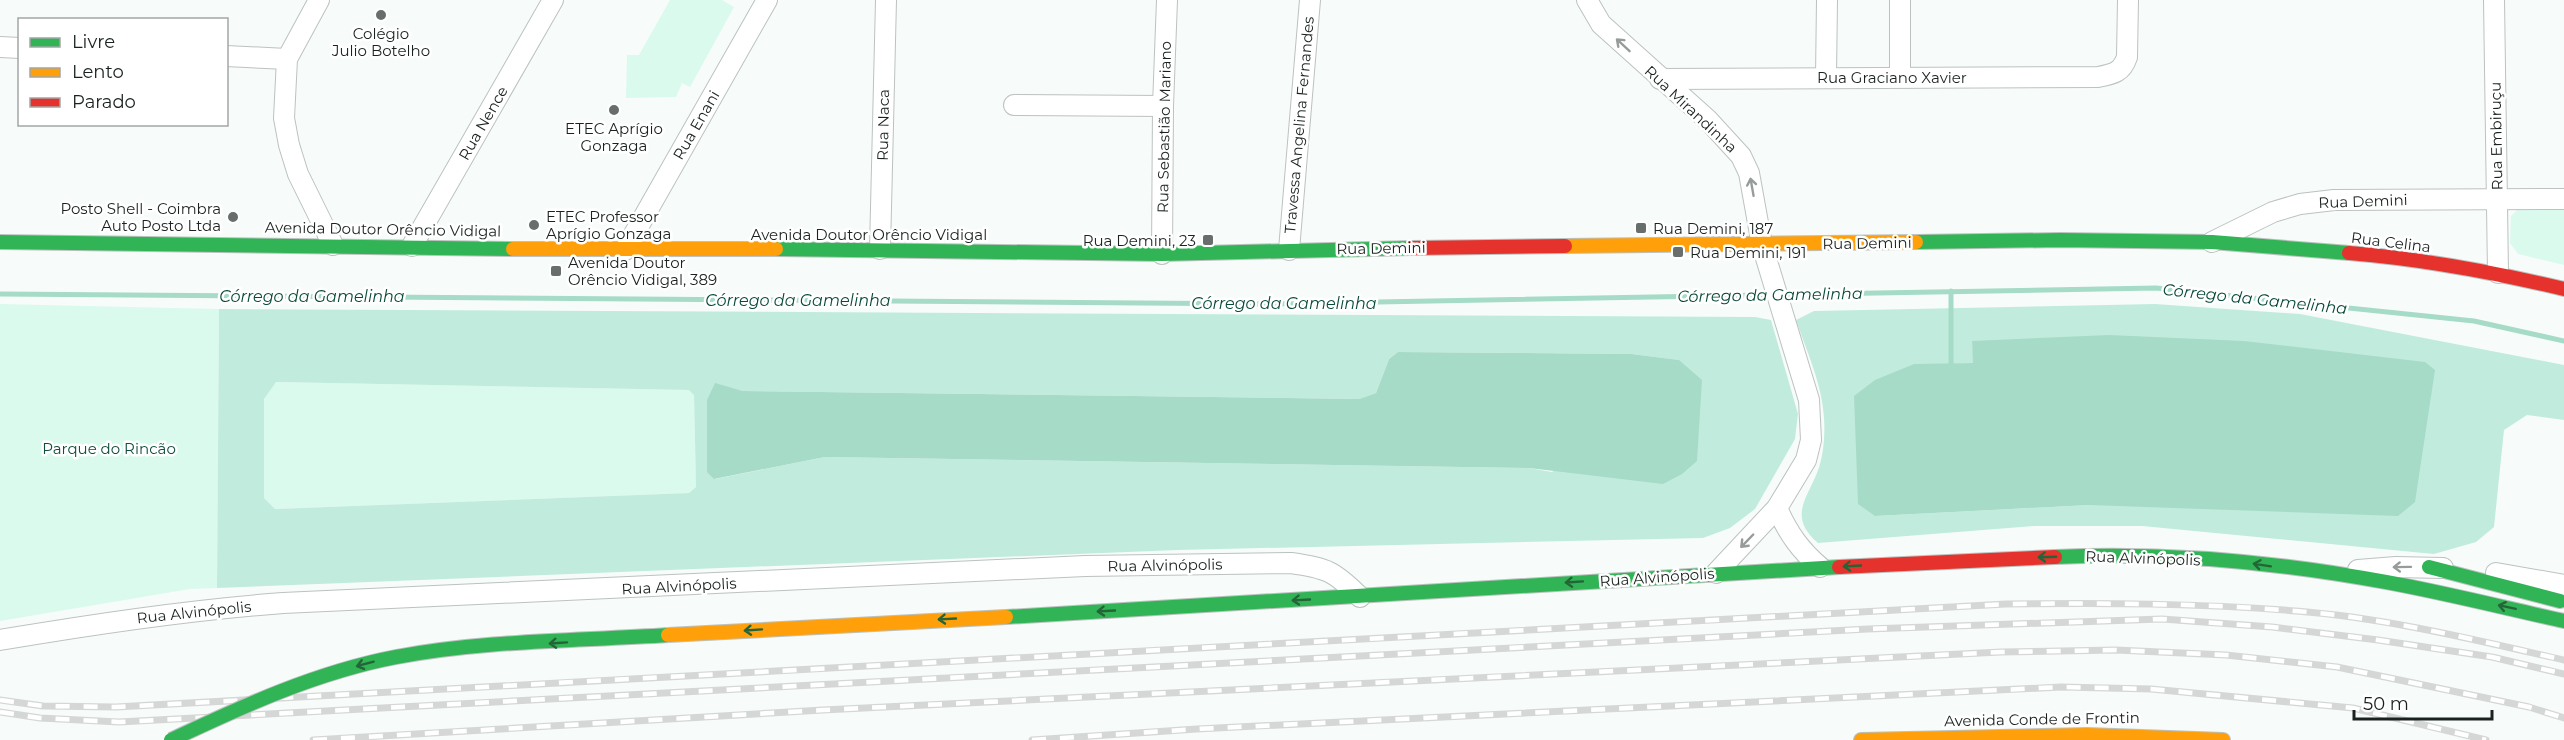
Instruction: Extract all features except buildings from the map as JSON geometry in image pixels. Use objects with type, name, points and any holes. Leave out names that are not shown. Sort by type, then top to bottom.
[{"type":"main road","name":"Rua Demini","points":[[1162,254],[1288,250],[2060,240],[2212,242]]},
{"type":"main road","name":"Avenida Doutor Orêncio Vidigal","points":[[0,242],[625,250],[880,249],[1162,254]]},
{"type":"main road","name":"Rua Celina","points":[[2212,242],[2386,256],[2498,273],[2564,289]]},
{"type":"main road","name":"Rua Alvinópolis","points":[[1360,597],[1820,567],[2106,555],[2250,563],[2320,573],[2420,589],[2564,621]]},
{"type":"main road","points":[[2429,567],[2564,602]]},
{"type":"main road","points":[[171,740],[250,702],[302,682],[371,662],[427,653],[771,628],[1360,597]]},
{"type":"main road","name":"Avenida Conde de Frontin","points":[[1861,740],[2007,734],[2149,735],[2223,740]]},
{"type":"street","points":[[319,0],[287,58],[284,118],[288,145],[298,174],[333,245]]},
{"type":"street","name":"Rua Nence","points":[[412,246],[553,0]]},
{"type":"street","name":"Rua Enani","points":[[625,250],[767,0]]},
{"type":"street","name":"Rua Naca","points":[[880,249],[886,0]]},
{"type":"street","name":"Rua Sebastião Mariano","points":[[1162,254],[1163,106],[1167,0]]},
{"type":"street","name":"Travessa Angelina Fernandes","points":[[1288,250],[1310,0]]},
{"type":"street","name":"Rua Mirandinha","points":[[1587,0],[1601,24],[1707,120],[1741,156],[1749,173],[1762,245],[1809,400],[1811,440],[1806,460],[1777,508],[1716,573]]},
{"type":"street","points":[[1826,77],[1827,0]]},
{"type":"street","points":[[1900,0],[1900,77]]},
{"type":"street","name":"Rua Graciano Xavier","points":[[1660,79],[2098,78],[2122,70],[2127,57],[2128,0]]},
{"type":"street","name":"Rua Embiruçu","points":[[2494,0],[2498,273]]},
{"type":"street","points":[[0,47],[18,48]]},
{"type":"street","points":[[228,56],[287,58]]},
{"type":"street","points":[[1014,105],[1163,106]]},
{"type":"street","name":"Rua Demini","points":[[2212,242],[2273,212],[2300,204],[2334,200],[2564,200]]},
{"type":"street","points":[[1777,508],[1788,532],[1798,546],[1820,567]]},
{"type":"street","name":"Rua Alvinópolis","points":[[0,640],[140,617],[283,603],[1085,566],[1291,562],[1316,566],[1339,576],[1360,597]]},
{"type":"street","name":"Rua Alvinópolis","points":[[2320,573],[2396,567],[2429,567],[2481,571],[2564,585]]},
{"type":"green space","points":[[670,0],[722,0],[734,7],[690,87],[682,83],[676,97],[626,98],[627,55],[639,55]]},
{"type":"green space","points":[[2519,208],[2564,208],[2564,265],[2518,254],[2510,243],[2511,216]]},
{"type":"green space","name":"Parque do Rincão","points":[[0,304],[219,309],[217,588],[190,589],[0,621]]},
{"type":"green space","points":[[275,382],[690,390],[694,395],[696,487],[689,493],[274,509],[264,498],[264,399]]},
{"type":"shaded area","points":[[2155,304],[2300,314],[2564,365],[2564,420],[2527,415],[2504,430],[2494,527],[2476,542],[2434,554],[2142,526],[2035,526],[1818,543],[1808,532],[1803,522],[1802,512],[1821,460],[1824,439],[1823,405],[1817,380],[1796,320],[1814,311]],"holes":[[[1972,342],[2090,505],[1875,516],[1951,364],[1974,363]]]},
{"type":"shaded area","points":[[219,309],[1755,317],[1771,320],[1798,414],[1795,439],[1755,509],[1730,528],[1703,538],[1178,550],[217,588]],"holes":[[[1398,352],[1632,354],[1678,360],[1552,472],[1529,468],[825,457],[715,479],[715,384],[743,391],[1359,399],[1376,393],[1389,359]],[[276,382],[689,390],[694,395],[696,487],[689,493],[275,509],[264,498],[264,399]]]},
{"type":"shaded area","points":[[2109,335],[2244,341],[2425,362],[2435,370],[2415,502],[2398,516],[2090,505],[1875,516],[1858,504],[1854,396],[1875,380],[1914,364],[1973,363],[1972,341]]},
{"type":"shaded area","points":[[1398,352],[1632,354],[1679,360],[1702,380],[1697,461],[1682,474],[1663,484],[1529,468],[825,457],[714,479],[707,472],[707,400],[715,383],[743,391],[1359,399],[1376,393],[1389,359]]},
{"type":"waterway","name":"Córrego da Gamelinha","points":[[0,294],[1266,304],[2156,288],[2474,321],[2564,341]]},
{"type":"waterway","points":[[1951,291],[1951,364]]},
{"type":"railway","points":[[0,700],[43,706],[116,707],[2006,604],[2188,605],[2330,614],[2431,631],[2564,660]]},
{"type":"railway","points":[[0,712],[40,718],[119,722],[1868,629],[2162,619],[2272,627],[2378,640],[2492,657],[2564,674]]},
{"type":"railway","points":[[313,740],[823,710],[2001,652],[2116,650],[2226,655],[2337,667],[2529,707],[2564,718]]},
{"type":"railway","points":[[1032,740],[1197,729],[2061,687],[2151,689],[2353,708],[2486,740]]},
{"type":"traffic: fast","points":[[1916,242],[2060,240],[2212,242],[2349,253]]},
{"type":"traffic: fast","points":[[0,242],[513,249]]},
{"type":"traffic: fast","points":[[776,249],[1162,254],[1412,248]]},
{"type":"traffic: fast","points":[[2055,557],[2180,557],[2304,569],[2408,586],[2564,621]]},
{"type":"traffic: fast","points":[[1006,617],[1839,567]]},
{"type":"traffic: fast","points":[[2429,567],[2560,601]]},
{"type":"traffic: fast","points":[[171,740],[281,691],[367,663],[463,647],[668,635]]},
{"type":"traffic: slow","points":[[1565,246],[1916,242]]},
{"type":"traffic: slow","points":[[513,249],[776,249]]},
{"type":"traffic: slow","points":[[668,635],[1006,617]]},
{"type":"traffic: slow","points":[[1861,740],[2087,735],[2223,740]]},
{"type":"traffic: jam","points":[[1412,248],[1565,246]]},
{"type":"traffic: jam","points":[[2349,253],[2457,267],[2564,289]]},
{"type":"traffic: jam","points":[[1839,567],[2055,557]]},
{"type":"place","name":"Colégio Julio Botelho","points":[[381,15]]},
{"type":"place","name":"ETEC Aprígio Gonzaga","points":[[614,110]]},
{"type":"place","name":"Posto Shell - Coimbra Auto Posto Ltda","points":[[233,217]]},
{"type":"place","name":"ETEC Professor Aprígio Gonzaga","points":[[534,225]]},
{"type":"place","name":"Rua Demini, 187","points":[[1641,228]]},
{"type":"place","name":"Rua Demini, 23","points":[[1208,240]]},
{"type":"place","name":"Rua Demini, 191","points":[[1678,252]]},
{"type":"place","name":"Avenida Doutor Orêncio Vidigal, 389","points":[[556,271]]}]
